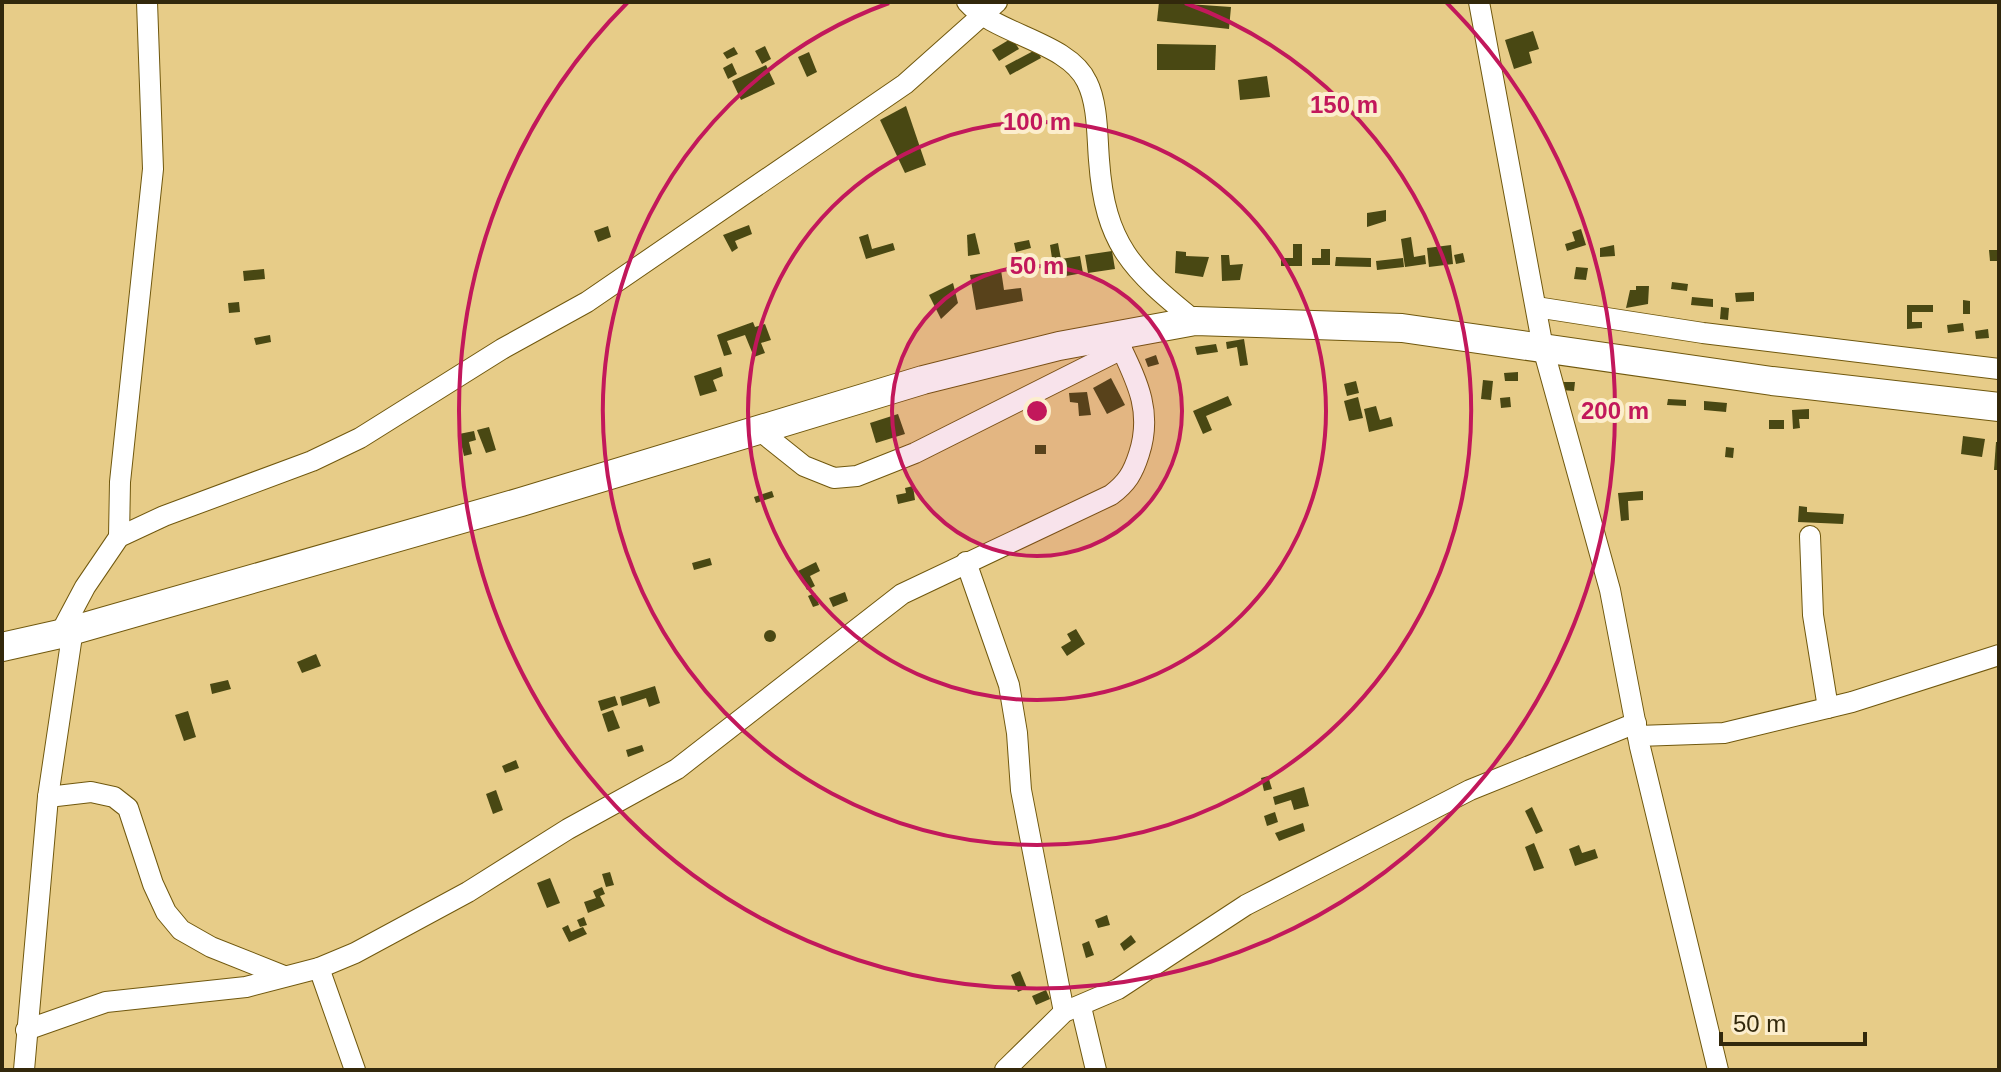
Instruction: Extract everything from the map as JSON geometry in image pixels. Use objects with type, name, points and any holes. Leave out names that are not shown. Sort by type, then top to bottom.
[{"type":"main road","points":[[2,647],[66,632],[521,502],[923,380],[1119,342],[1195,321],[1402,328],[1802,385],[1999,407]]},
{"type":"street","points":[[119,537],[120,482],[153,169],[147,2]]},
{"type":"street","points":[[24,1070],[66,632],[85,587],[119,537],[164,516],[312,461],[401,415],[691,234],[905,84],[974,10],[997,2]]},
{"type":"street","points":[[1479,2],[1543,348],[1610,590],[1637,730],[1718,1070]]},
{"type":"street","points":[[974,10],[1064,58],[1087,81],[1093,104],[1100,183],[1120,245],[1144,280],[1195,321]]},
{"type":"street","points":[[1536,307],[1703,333],[1999,369]]},
{"type":"street","points":[[26,1030],[106,1002],[246,987],[319,968],[355,953],[468,892],[568,829],[677,769],[902,594],[1077,513],[1126,484],[1143,441],[1146,411],[1143,395],[1119,342],[915,453],[857,476],[834,478],[804,466],[759,430]]},
{"type":"street","points":[[1810,536],[1813,615],[1828,708]]},
{"type":"street","points":[[966,562],[1009,685],[1017,733],[1021,790],[1072,1010],[1096,1070]]},
{"type":"street","points":[[1005,1070],[1072,1010],[1131,981],[1246,905],[1470,790],[1637,730],[1724,733],[1828,708],[1999,655]]},
{"type":"street","points":[[48,797],[91,792],[114,797],[128,808],[153,884],[166,912],[181,930],[211,947],[284,976]]},
{"type":"street","points":[[319,968],[355,1070]]},
{"type":"building","points":[[1159,2],[1231,7],[1229,29],[1157,21]]},
{"type":"building","points":[[1533,31],[1539,49],[1529,52],[1532,63],[1514,69],[1505,40]]},
{"type":"building","points":[[1012,38],[1019,49],[999,61],[992,50]]},
{"type":"building","points":[[1157,44],[1216,45],[1215,70],[1157,70]]},
{"type":"building","points":[[765,46],[771,59],[762,64],[755,51]]},
{"type":"building","points":[[734,47],[738,54],[727,59],[723,53]]},
{"type":"building","points":[[1037,49],[1041,58],[1010,75],[1005,66]]},
{"type":"building","points":[[809,52],[817,72],[807,77],[798,57]]},
{"type":"building","points":[[732,63],[737,74],[728,79],[723,68]]},
{"type":"building","points":[[766,65],[775,84],[741,100],[732,81]]},
{"type":"building","points":[[1267,76],[1270,97],[1240,100],[1238,80]]},
{"type":"building","points":[[906,106],[926,165],[905,173],[880,120]]},
{"type":"building","points":[[1386,210],[1386,221],[1367,227],[1367,213]]},
{"type":"building","points":[[749,225],[752,234],[735,241],[738,248],[732,252],[723,235]]},
{"type":"building","points":[[608,226],[611,237],[598,242],[594,231]]},
{"type":"building","points":[[1581,229],[1586,245],[1567,251],[1565,244],[1575,241],[1572,232]]},
{"type":"building","points":[[975,233],[980,254],[968,256],[967,235]]},
{"type":"building","points":[[868,234],[872,249],[893,243],[895,250],[866,259],[859,237]]},
{"type":"building","points":[[1411,237],[1414,257],[1425,255],[1426,264],[1405,267],[1401,239]]},
{"type":"building","points":[[1029,240],[1031,248],[1016,252],[1014,243]]},
{"type":"building","points":[[1058,243],[1061,259],[1080,256],[1083,273],[1055,278],[1050,245]]},
{"type":"building","points":[[1293,244],[1302,244],[1302,266],[1281,266],[1281,258],[1293,258]]},
{"type":"building","points":[[1451,245],[1453,264],[1429,267],[1427,248]]},
{"type":"building","points":[[1614,245],[1615,256],[1600,257],[1600,248]]},
{"type":"building","points":[[1321,249],[1330,249],[1330,265],[1312,265],[1312,258],[1321,258]]},
{"type":"building","points":[[1989,250],[1998,250],[1999,261],[1990,261]]},
{"type":"building","points":[[1112,251],[1115,269],[1088,273],[1085,255]]},
{"type":"building","points":[[1176,251],[1186,252],[1186,256],[1209,257],[1203,277],[1175,273]]},
{"type":"building","points":[[1463,253],[1465,262],[1456,264],[1454,255]]},
{"type":"building","points":[[1221,255],[1229,255],[1230,265],[1243,264],[1240,280],[1222,281]]},
{"type":"building","points":[[1336,257],[1371,258],[1371,267],[1335,266]]},
{"type":"building","points":[[1403,258],[1404,267],[1377,270],[1376,261]]},
{"type":"building","points":[[1576,267],[1588,268],[1586,280],[1574,279]]},
{"type":"building","points":[[264,269],[265,279],[244,281],[243,271]]},
{"type":"building","points":[[1001,270],[1004,290],[1021,288],[1023,301],[976,310],[970,275]]},
{"type":"building","points":[[1672,282],[1688,284],[1687,291],[1671,289]]},
{"type":"building","points":[[953,283],[958,303],[941,319],[929,295]]},
{"type":"building","points":[[1636,286],[1649,286],[1648,304],[1626,308],[1630,290],[1636,290]]},
{"type":"building","points":[[1754,292],[1754,301],[1736,302],[1735,293]]},
{"type":"building","points":[[1692,297],[1713,299],[1713,307],[1691,305]]},
{"type":"building","points":[[1963,300],[1970,301],[1970,314],[1963,314]]},
{"type":"building","points":[[239,302],[240,312],[229,313],[228,303]]},
{"type":"building","points":[[1907,305],[1933,305],[1933,312],[1912,312],[1912,322],[1922,322],[1922,328],[1907,329]]},
{"type":"building","points":[[1721,307],[1729,308],[1728,320],[1720,319]]},
{"type":"building","points":[[753,322],[755,327],[765,324],[771,340],[761,343],[765,353],[754,357],[745,335],[727,341],[732,354],[724,356],[717,335]]},
{"type":"building","points":[[1963,323],[1964,331],[1948,333],[1947,325]]},
{"type":"building","points":[[1988,329],[1989,338],[1976,339],[1975,331]]},
{"type":"building","points":[[270,335],[271,342],[256,345],[254,338]]},
{"type":"building","points":[[1244,339],[1248,365],[1240,366],[1237,347],[1227,349],[1226,342]]},
{"type":"building","points":[[1216,344],[1218,352],[1197,355],[1195,347]]},
{"type":"building","points":[[1156,355],[1159,364],[1148,367],[1145,359]]},
{"type":"building","points":[[721,367],[723,376],[713,380],[717,391],[700,396],[694,376]]},
{"type":"building","points":[[1518,372],[1518,381],[1505,381],[1504,373]]},
{"type":"building","points":[[1111,378],[1125,405],[1107,414],[1093,388]]},
{"type":"building","points":[[1483,380],[1493,381],[1491,400],[1481,399]]},
{"type":"building","points":[[1356,381],[1359,393],[1347,396],[1344,384]]},
{"type":"building","points":[[1561,382],[1575,382],[1574,391],[1561,390]]},
{"type":"building","points":[[1087,392],[1091,415],[1079,416],[1078,403],[1070,402],[1069,393]]},
{"type":"building","points":[[1228,396],[1232,405],[1206,416],[1212,430],[1203,434],[1193,411]]},
{"type":"building","points":[[1358,397],[1363,418],[1349,421],[1344,401]]},
{"type":"building","points":[[1510,397],[1511,407],[1501,408],[1500,398]]},
{"type":"building","points":[[1668,399],[1686,400],[1686,406],[1667,405]]},
{"type":"building","points":[[1704,401],[1727,403],[1726,412],[1704,410]]},
{"type":"building","points":[[1376,406],[1380,420],[1391,417],[1393,426],[1369,432],[1364,409]]},
{"type":"building","points":[[1809,409],[1809,419],[1799,419],[1800,428],[1793,429],[1792,410]]},
{"type":"building","points":[[898,414],[905,434],[876,443],[870,423]]},
{"type":"building","points":[[1769,420],[1784,420],[1784,429],[1769,429]]},
{"type":"building","points":[[489,427],[496,450],[486,453],[477,430]]},
{"type":"building","points":[[474,431],[476,440],[469,442],[472,454],[464,456],[459,434]]},
{"type":"building","points":[[1963,436],[1985,439],[1982,457],[1961,454]]},
{"type":"building","points":[[1996,442],[1999,442],[1999,470],[1994,470]]},
{"type":"building","points":[[1035,445],[1046,445],[1046,454],[1035,454]]},
{"type":"building","points":[[1726,447],[1734,448],[1733,458],[1725,457]]},
{"type":"building","points":[[913,486],[915,500],[898,504],[896,495],[906,493],[905,488]]},
{"type":"building","points":[[772,491],[774,497],[756,503],[754,497]]},
{"type":"building","points":[[1643,491],[1643,500],[1628,501],[1629,520],[1621,521],[1618,493]]},
{"type":"building","points":[[1799,506],[1807,507],[1807,512],[1844,514],[1843,524],[1798,522]]},
{"type":"building","points":[[710,558],[712,565],[694,570],[692,563]]},
{"type":"building","points":[[816,562],[820,571],[810,576],[815,586],[807,590],[798,571]]},
{"type":"building","points":[[845,592],[848,601],[833,607],[829,598]]},
{"type":"building","points":[[815,593],[819,605],[813,607],[808,596]]},
{"type":"building","points":[[1076,629],[1085,644],[1067,656],[1061,647],[1071,641],[1067,634]]},
{"type":"building","points":[[770,630],[776,636],[770,642],[764,636]]},
{"type":"building","points":[[316,654],[321,666],[302,673],[297,662]]},
{"type":"building","points":[[228,680],[231,689],[212,694],[210,684]]},
{"type":"building","points":[[655,686],[660,703],[649,707],[646,698],[622,706],[620,697]]},
{"type":"building","points":[[615,696],[618,705],[601,711],[598,701]]},
{"type":"building","points":[[613,710],[620,728],[608,732],[602,714]]},
{"type":"building","points":[[188,711],[196,737],[184,741],[175,715]]},
{"type":"building","points":[[642,745],[644,751],[628,757],[626,750]]},
{"type":"building","points":[[516,760],[519,768],[505,773],[502,766]]},
{"type":"building","points":[[1268,776],[1272,789],[1264,791],[1261,778]]},
{"type":"building","points":[[1304,787],[1309,806],[1294,810],[1291,800],[1275,805],[1273,797]]},
{"type":"building","points":[[496,790],[503,810],[493,814],[486,794]]},
{"type":"building","points":[[1532,807],[1543,831],[1536,834],[1525,811]]},
{"type":"building","points":[[1275,812],[1278,822],[1267,826],[1264,816]]},
{"type":"building","points":[[1303,823],[1305,831],[1279,841],[1275,833]]},
{"type":"building","points":[[1534,843],[1544,868],[1534,871],[1525,847]]},
{"type":"building","points":[[1579,845],[1582,853],[1595,849],[1598,858],[1575,866],[1569,849]]},
{"type":"building","points":[[610,872],[614,885],[606,887],[602,874]]},
{"type":"building","points":[[550,878],[560,903],[547,908],[537,883]]},
{"type":"building","points":[[602,887],[605,894],[600,896],[605,906],[588,913],[584,902],[596,898],[593,891]]},
{"type":"building","points":[[1107,915],[1110,925],[1098,928],[1095,920]]},
{"type":"building","points":[[584,917],[587,925],[580,927],[577,920]]},
{"type":"building","points":[[568,925],[571,932],[583,927],[587,934],[569,942],[562,928]]},
{"type":"building","points":[[1131,935],[1136,942],[1124,951],[1120,944]]},
{"type":"building","points":[[1089,941],[1094,955],[1086,958],[1082,944]]},
{"type":"building","points":[[1020,971],[1027,988],[1018,992],[1011,975]]},
{"type":"building","points":[[1046,990],[1050,999],[1036,1005],[1032,996]]}]
